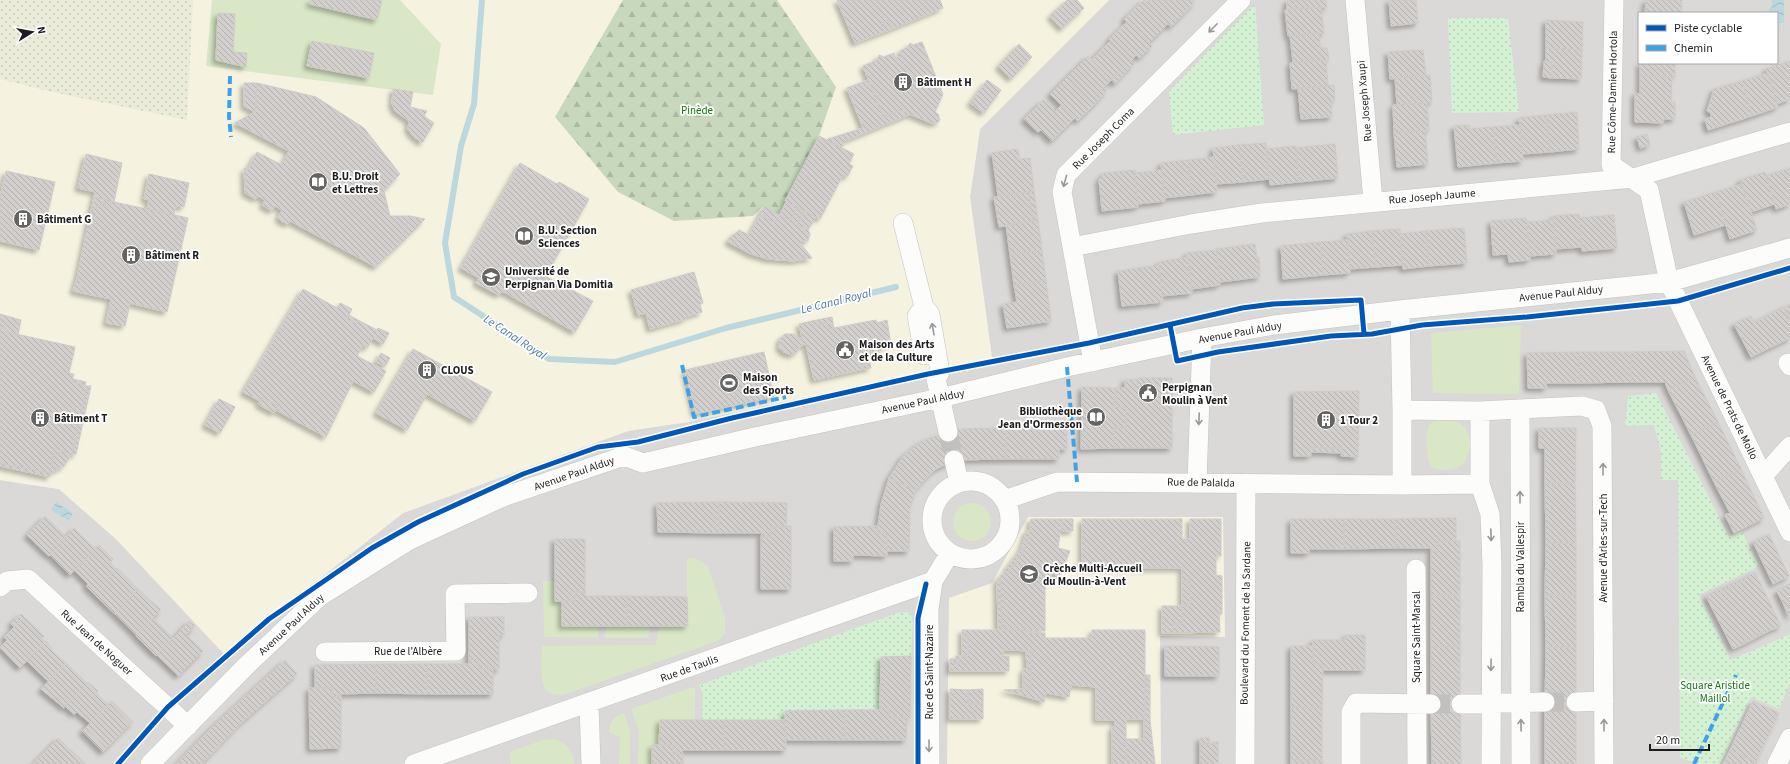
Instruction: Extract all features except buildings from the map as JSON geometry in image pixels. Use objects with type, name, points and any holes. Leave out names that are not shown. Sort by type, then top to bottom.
[{"type":"street","name":"Rue Joseph Coma","points":[[1093,362],[1062,192],[1066,175],[1241,0]]},
{"type":"street","name":"Rue Joseph Xaupi","points":[[1355,0],[1373,202]]},
{"type":"street","name":"Rue Côme-Damien Hortola","points":[[1614,0],[1611,165],[1649,190],[1669,282]]},
{"type":"street","name":"Rue Joseph Jaume","points":[[1072,247],[1227,217],[1632,178],[1790,132]]},
{"type":"street","points":[[903,223],[924,308],[930,314],[940,372],[936,379],[948,432]]},
{"type":"street","name":"Avenue Paul Alduy","points":[[150,764],[318,597],[408,541],[503,497],[624,456],[643,463],[755,437],[940,398],[1202,338],[1274,325],[1400,310],[1669,282],[1790,248]]},
{"type":"street","name":"Avenue de Prats de Mollo","points":[[1669,282],[1764,475],[1790,532]]},
{"type":"street","points":[[1400,310],[1402,485]]},
{"type":"street","points":[[1197,482],[1202,338]]},
{"type":"street","name":"Avenue d'Arles-sur-Tech","points":[[1520,409],[1582,406],[1596,410],[1602,426],[1604,764]]},
{"type":"street","points":[[1402,410],[1520,409]]},
{"type":"street","name":"Rambla du Vallespir","points":[[1520,409],[1521,764]]},
{"type":"street","points":[[1480,410],[1480,484],[1490,514],[1492,566],[1490,703],[1491,764]]},
{"type":"street","points":[[1764,475],[1790,446]]},
{"type":"street","points":[[954,460],[959,483]]},
{"type":"street","points":[[972,481],[984,484],[996,490],[1004,500],[1008,512],[1009,525],[1005,538],[998,548],[987,555],[975,559],[962,558],[950,553],[941,545],[934,534],[932,521],[933,509],[939,498],[948,489],[959,483],[972,481]]},
{"type":"street","name":"Rue de Palalda","points":[[1004,500],[1057,482],[1197,482],[1402,485],[1480,484]]},
{"type":"street","name":"Boulevard du Foment de la Sardane","points":[[1245,764],[1246,483]]},
{"type":"street","points":[[933,581],[950,553]]},
{"type":"street","name":"Square Saint-Marsal","points":[[1416,569],[1424,704],[1417,764]]},
{"type":"street","name":"Rue Jean de Noguer","points":[[0,586],[7,581],[28,579],[188,726]]},
{"type":"street","name":"Rue de Taulis","points":[[414,764],[505,730],[589,704],[933,581]]},
{"type":"street","name":"Rue de Saint-Nazaire","points":[[930,764],[929,609],[933,581]]},
{"type":"street","name":"Rue de l'Albère","points":[[325,652],[456,651],[455,594],[528,593]]},
{"type":"street","points":[[1576,702],[1604,701]]},
{"type":"street","points":[[1461,704],[1545,702]]},
{"type":"street","points":[[1351,764],[1351,712],[1356,703],[1424,704]]},
{"type":"street","points":[[589,704],[591,764]]},
{"type":"street","points":[[1778,764],[1790,738]]},
{"type":"shaded area","name":"Université de Perpignan Via Domitia","points":[[0,0],[1109,0],[980,129],[970,197],[992,358],[689,422],[628,431],[403,513],[224,654],[116,539],[59,489],[0,480]]},
{"type":"shaded area","points":[[1109,0],[1790,0],[1790,764],[0,764],[0,480],[59,489],[116,539],[225,654],[403,513],[628,431],[992,358],[970,197],[980,129]]},
{"type":"shaded area","points":[[1028,517],[1223,517],[1225,637],[1160,636],[1161,764],[947,764],[949,598],[992,583]]},
{"type":"green space","points":[[0,0],[193,0],[187,120],[52,92],[0,79]]},
{"type":"green space","points":[[212,0],[400,0],[441,44],[433,95],[206,66]]},
{"type":"green space","name":"Pinède","points":[[623,0],[777,0],[836,87],[819,136],[779,215],[764,206],[753,216],[674,221],[618,192],[555,117]]},
{"type":"green space","points":[[1255,4],[1264,125],[1173,135],[1169,91]]},
{"type":"green space","points":[[1448,18],[1508,18],[1519,112],[1452,113]]},
{"type":"green space","points":[[1521,325],[1519,394],[1433,393],[1431,333]]},
{"type":"green space","name":"Square Aristide Maillol","points":[[1656,393],[1729,537],[1742,531],[1759,566],[1699,595],[1731,660],[1790,634],[1790,683],[1779,709],[1751,697],[1720,764],[1695,764],[1680,757],[1678,480],[1661,480],[1661,452],[1654,425],[1625,426],[1628,396]]},
{"type":"green space","points":[[1438,419],[1461,424],[1469,436],[1469,452],[1463,464],[1456,468],[1442,470],[1434,468],[1429,463],[1427,452],[1428,427]]},
{"type":"green space","points":[[968,503],[976,503],[983,506],[988,511],[991,522],[988,533],[983,538],[976,541],[968,541],[961,538],[956,533],[953,526],[953,518],[956,511],[961,506]]},
{"type":"green space","points":[[687,558],[697,559],[708,566],[725,618],[725,633],[720,640],[563,695],[552,694],[545,689],[542,678],[542,646],[656,645],[659,626],[687,626]]},
{"type":"green space","points":[[543,581],[555,581],[555,601],[562,601],[562,626],[598,626],[598,638],[544,637]]},
{"type":"green space","points":[[907,612],[911,615],[913,623],[911,656],[881,657],[880,710],[786,711],[785,720],[702,720],[703,693],[699,685],[897,613]]},
{"type":"green space","points":[[606,626],[650,626],[648,638],[605,638]]},
{"type":"green space","points":[[693,687],[695,688],[695,720],[660,720],[659,745],[652,745],[652,764],[638,764],[639,731],[631,709]]},
{"type":"green space","points":[[624,713],[630,732],[630,764],[619,764],[620,737],[609,732],[610,725],[613,720],[617,716]]},
{"type":"green space","points":[[556,739],[569,749],[573,755],[574,764],[511,764],[510,752],[543,740]]},
{"type":"water","points":[[1772,0],[1784,0],[1784,23],[1778,23],[1778,12],[1769,12],[1769,8],[1772,7]]},
{"type":"water","points":[[56,502],[73,513],[69,521],[51,510]]},
{"type":"waterway","name":"Le Canal Royal","points":[[482,0],[474,104],[461,146],[445,243],[454,297],[549,359],[615,362],[726,328],[896,287]]},
{"type":"tunnel","points":[[948,432],[954,460]]},
{"type":"tunnel","points":[[1545,702],[1576,702]]},
{"type":"tunnel","points":[[1431,704],[1461,704]]},
{"type":"marked path","points":[[230,76],[229,117],[231,137]]},
{"type":"marked path","points":[[682,365],[694,417],[786,397]]},
{"type":"marked path","points":[[1067,367],[1077,482]]},
{"type":"marked path","points":[[1694,764],[1736,675]]},
{"type":"cycle path","points":[[1170,325],[1177,361],[1218,352],[1331,336],[1372,334],[1422,325],[1527,317],[1678,301],[1790,268]]},
{"type":"cycle path","points":[[118,764],[168,707],[269,619],[372,548],[418,522],[523,474],[598,447],[638,442],[732,418],[928,374],[1089,343],[1242,308],[1273,304],[1361,300],[1364,334]]},
{"type":"cycle path","points":[[918,764],[918,618],[926,584]]},
{"type":"place","name":"Bâtiment H","points":[[903,82]]},
{"type":"place","name":"B.U. Droit et Lettres","points":[[318,182]]},
{"type":"place","name":"Bâtiment G","points":[[23,219]]},
{"type":"place","name":"B.U. Section Sciences","points":[[524,236]]},
{"type":"place","name":"Bâtiment R","points":[[131,255]]},
{"type":"place","name":"Université de Perpignan Via Domitia","points":[[491,277]]},
{"type":"place","name":"Maison des Arts et de la Culture","points":[[845,350]]},
{"type":"place","name":"CLOUS","points":[[427,370]]},
{"type":"place","name":"Maison des Sports","points":[[729,383]]},
{"type":"place","name":"Perpignan Moulin à Vent","points":[[1148,393]]},
{"type":"place","name":"Bibliothèque Jean d'Ormesson","points":[[1096,417]]},
{"type":"place","name":"Bâtiment T","points":[[40,418]]},
{"type":"place","name":"1 Tour 2","points":[[1326,420]]},
{"type":"place","name":"Crèche Multi-Accueil du Moulin-à-Vent","points":[[1029,574]]}]
